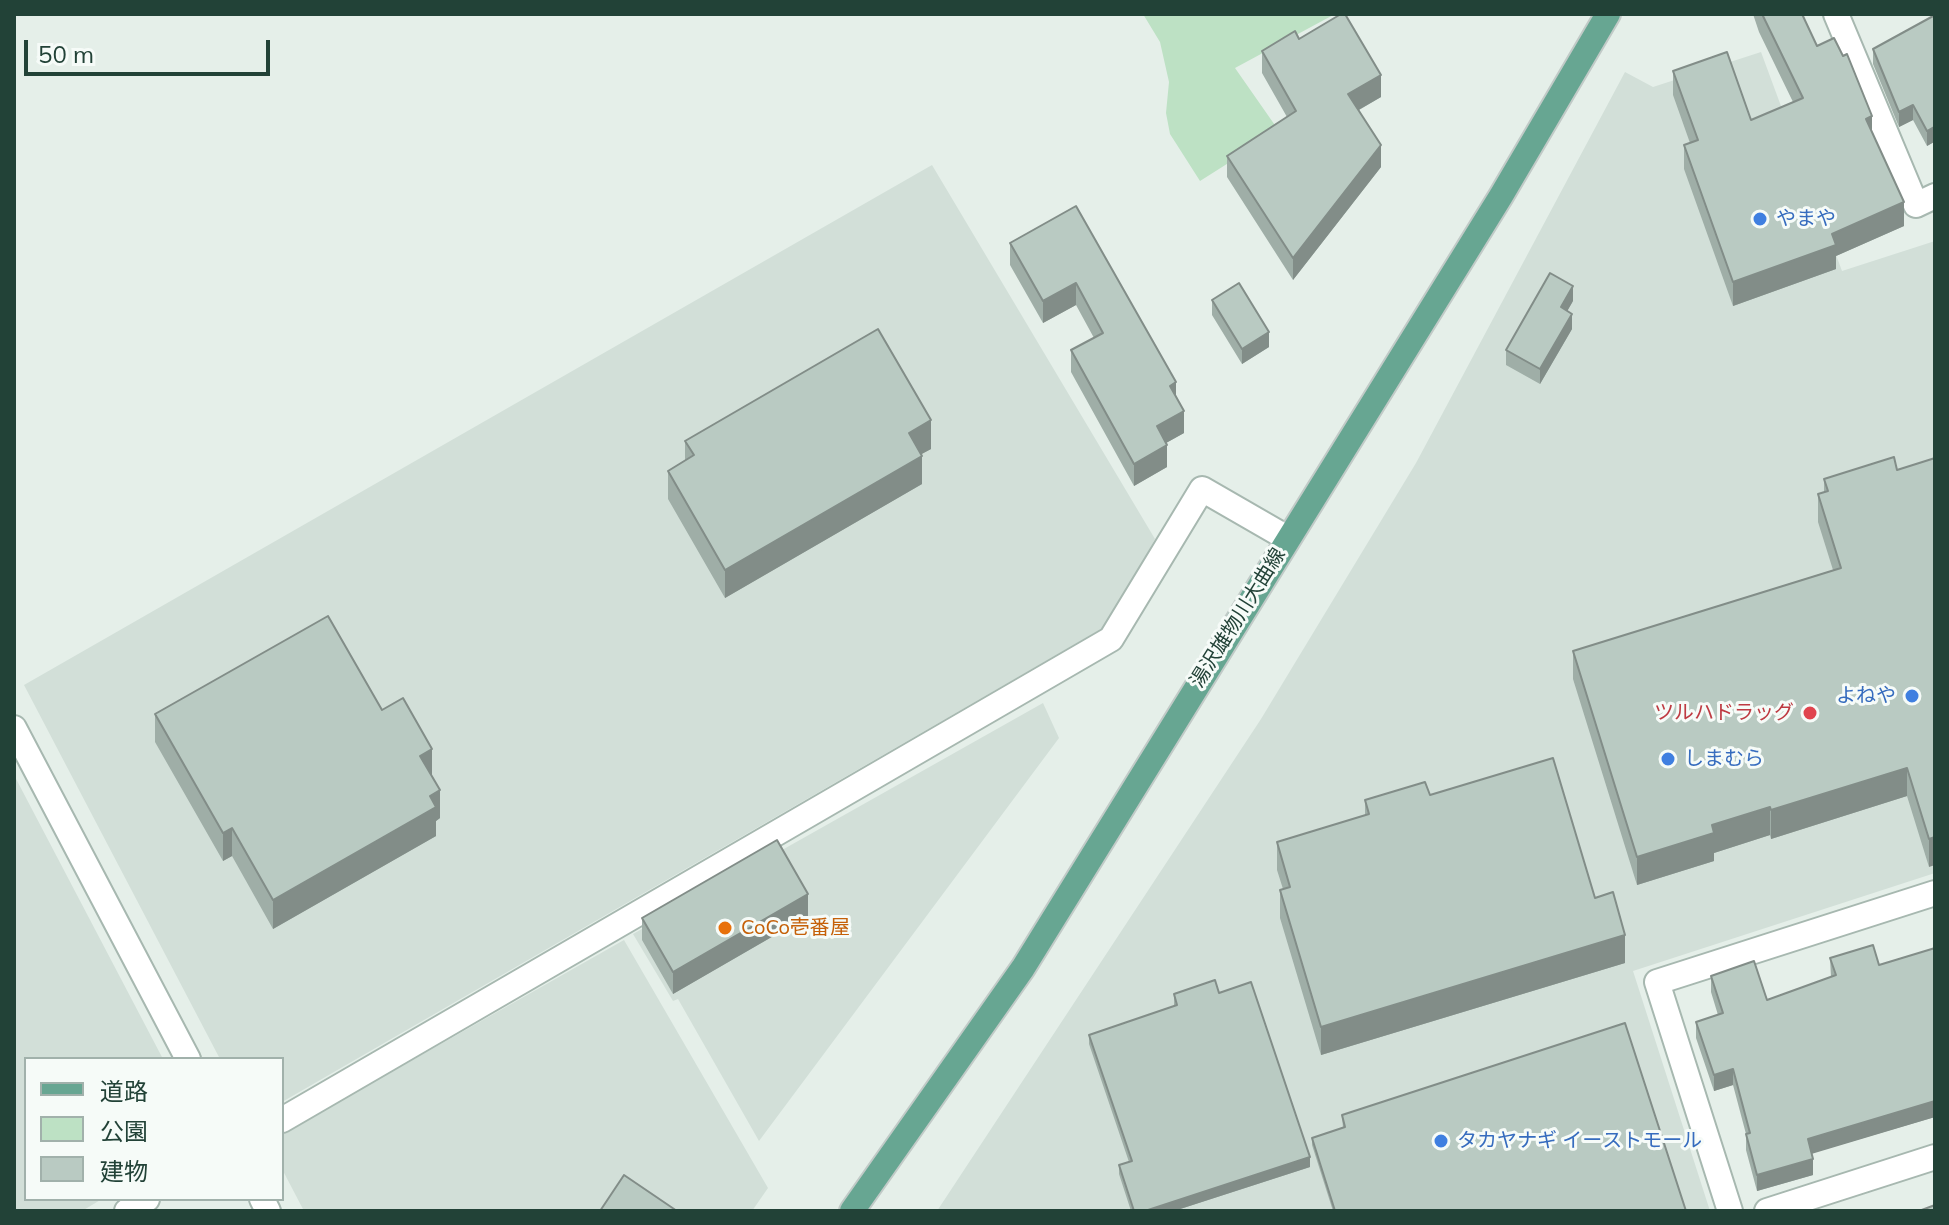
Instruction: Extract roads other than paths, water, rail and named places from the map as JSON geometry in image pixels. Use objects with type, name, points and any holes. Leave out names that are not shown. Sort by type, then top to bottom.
[{"type":"main road","name":"湯沢雄物川大曲線","points":[[852,1211],[1023,968],[1501,196],[1608,14]]},
{"type":"street","points":[[1842,16],[1916,205],[1935,196]]},
{"type":"street","points":[[284,1119],[1111,639],[1202,489],[1287,538]]},
{"type":"street","points":[[14,728],[187,1057]]},
{"type":"street","points":[[1730,1211],[1657,982],[1935,893]]},
{"type":"street","points":[[1767,1211],[1935,1157]]},
{"type":"place","name":"やまや","points":[[1760,219]]},
{"type":"place","name":"よねや","points":[[1912,696]]},
{"type":"place","name":"ツルハドラッグ","points":[[1810,713]]},
{"type":"place","name":"しまむら","points":[[1668,759]]},
{"type":"place","name":"CoCo壱番屋","points":[[725,928]]},
{"type":"place","name":"タカヤナギ イーストモール","points":[[1441,1141]]}]
